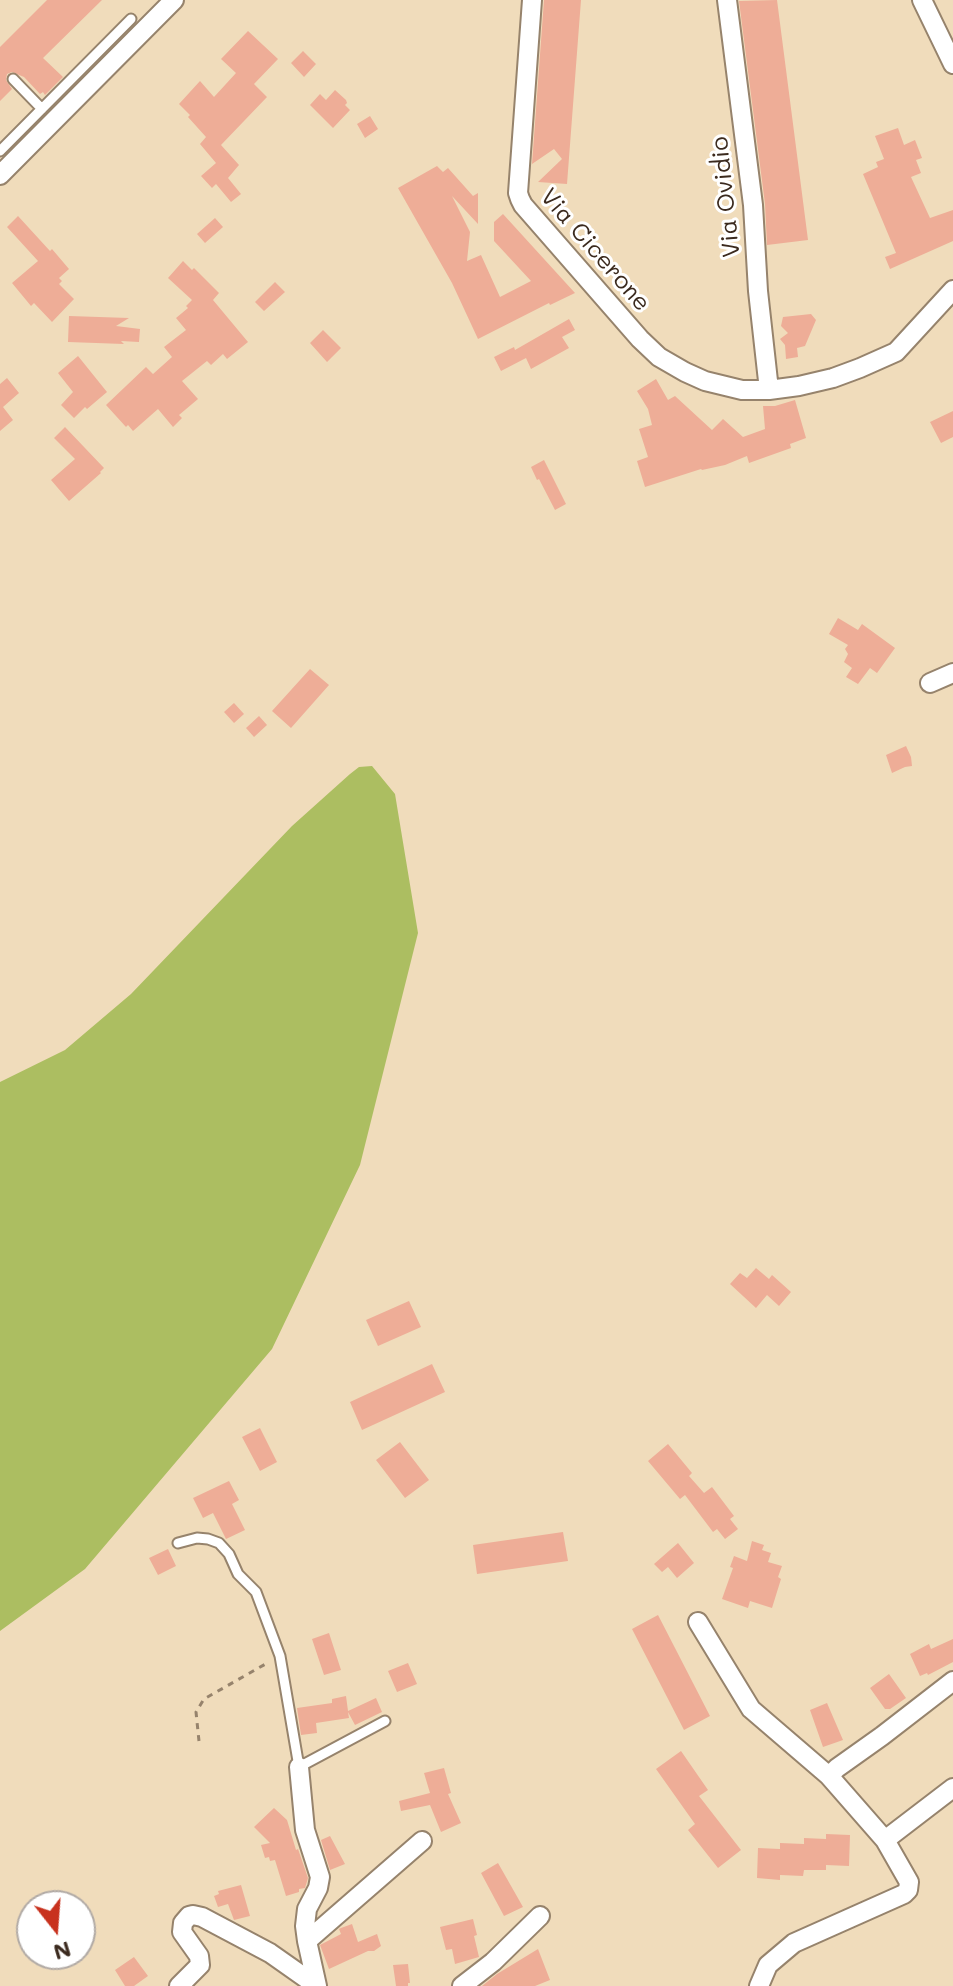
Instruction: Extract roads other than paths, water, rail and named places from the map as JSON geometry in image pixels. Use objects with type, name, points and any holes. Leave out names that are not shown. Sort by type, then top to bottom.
[{"type":"street","points":[[0,175],[91,72],[174,0]]},
{"type":"street","name":"Via Cicerone","points":[[532,0],[518,193],[523,205],[659,357],[705,381],[742,390],[799,386],[833,378],[896,352],[953,290]]},
{"type":"street","name":"Via Ovidio","points":[[727,0],[753,205],[758,291],[769,390]]},
{"type":"street","points":[[922,0],[953,64]]},
{"type":"street","points":[[930,683],[953,673]]},
{"type":"street","points":[[698,1622],[751,1709],[829,1776],[885,1840],[908,1878],[909,1885],[904,1894],[794,1943],[768,1965],[759,1986]]},
{"type":"street","points":[[829,1776],[953,1681]]},
{"type":"street","points":[[299,1767],[305,1830],[320,1877],[307,1909],[305,1926],[317,1986]]},
{"type":"street","points":[[885,1840],[953,1788]]},
{"type":"street","points":[[307,1941],[422,1841]]},
{"type":"street","points":[[179,1986],[200,1965],[199,1956],[181,1927],[189,1916],[198,1915],[270,1953],[317,1986]]},
{"type":"street","points":[[462,1986],[493,1962],[540,1916]]},
{"type":"lane","points":[[0,151],[42,109],[91,72],[131,19]]},
{"type":"lane","points":[[13,79],[42,109]]},
{"type":"lane","points":[[178,1543],[197,1538],[219,1543],[229,1554],[238,1574],[256,1592],[280,1656],[299,1767],[385,1721]]}]
